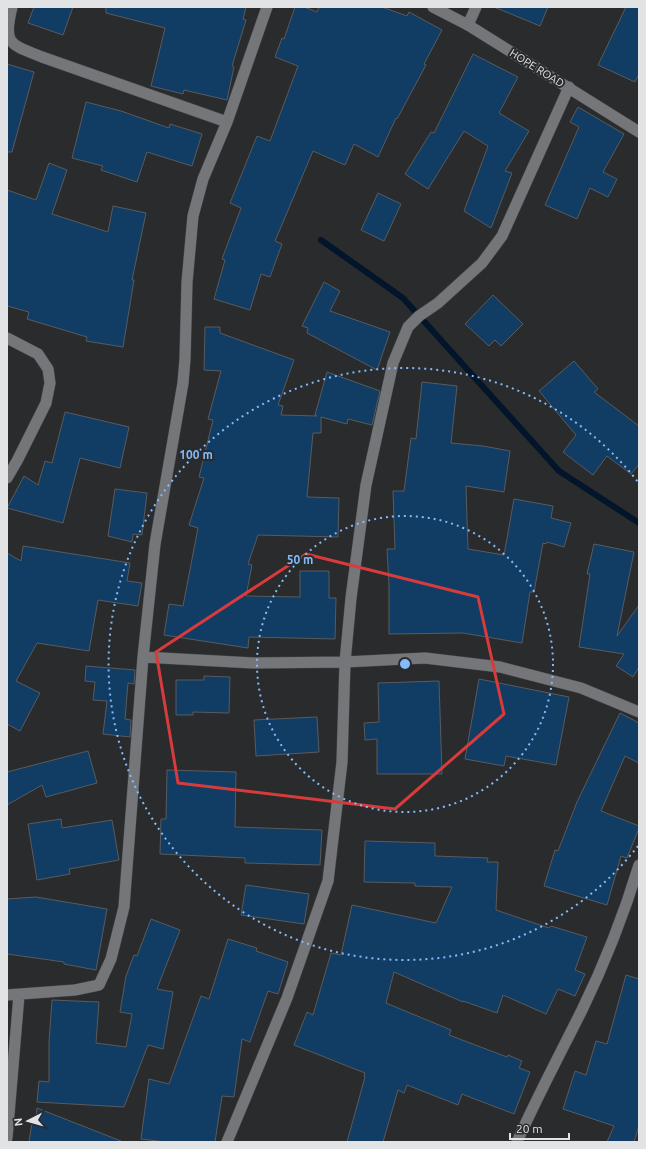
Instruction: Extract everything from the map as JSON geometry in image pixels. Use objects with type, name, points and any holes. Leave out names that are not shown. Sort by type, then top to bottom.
[{"type":"street","points":[[12,7],[7,32],[13,45],[42,57],[227,122]]},
{"type":"street","points":[[7,995],[75,990],[99,984],[111,959],[124,906],[144,657],[155,544],[183,383],[193,216],[203,179],[227,122],[268,7]]},
{"type":"street","name":"HOPE ROAD","points":[[433,7],[468,26],[569,87],[639,132]]},
{"type":"street","points":[[468,26],[476,7]]},
{"type":"street","points":[[227,1142],[287,998],[328,881],[342,762],[345,662],[351,598],[366,485],[393,363],[408,327],[419,316],[438,303],[482,263],[502,236],[569,87]]},
{"type":"street","points":[[7,338],[38,354],[48,369],[50,383],[46,403],[18,461],[7,478]]},
{"type":"street","points":[[144,657],[253,663],[345,662],[425,658],[500,667],[581,688],[639,712]]},
{"type":"street","points":[[517,1142],[531,1110],[582,1009],[605,957],[633,885],[639,865]]},
{"type":"street","points":[[7,1138],[20,994]]},
{"type":"highlighted area","points":[[306,554],[478,597],[504,714],[395,809],[178,783],[156,652]]},
{"type":"building","points":[[34,7],[73,7],[63,35],[28,23]]},
{"type":"building","points":[[106,7],[246,7],[243,19],[246,20],[232,66],[234,67],[227,100],[184,90],[183,94],[151,86],[165,28],[106,13]]},
{"type":"building","points":[[295,7],[304,7],[317,12],[319,7],[382,7],[407,16],[409,12],[442,30],[424,64],[426,65],[397,119],[396,118],[378,157],[354,144],[345,165],[313,151],[275,241],[282,244],[270,277],[261,274],[250,310],[214,299],[225,260],[222,259],[241,208],[230,203],[257,136],[270,141],[298,66],[275,57],[282,38],[284,39]]},
{"type":"building","points":[[494,7],[548,7],[540,26]]},
{"type":"building","points":[[626,7],[639,7],[639,74],[635,82],[598,65]]},
{"type":"building","points":[[473,54],[518,77],[499,113],[529,131],[505,171],[512,173],[491,228],[464,211],[488,146],[464,131],[428,189],[405,174],[431,132],[434,133]]},
{"type":"building","points":[[7,64],[34,72],[12,152],[7,152]]},
{"type":"building","points":[[86,102],[121,111],[169,128],[170,124],[202,134],[192,166],[147,152],[137,182],[101,170],[103,166],[72,158]]},
{"type":"building","points":[[578,107],[624,134],[603,172],[617,179],[608,197],[590,188],[577,219],[545,205],[579,127],[570,122]]},
{"type":"building","points":[[49,163],[67,170],[52,214],[108,232],[113,206],[146,213],[132,280],[134,280],[123,347],[86,341],[87,337],[27,319],[29,312],[7,306],[7,190],[36,200]]},
{"type":"building","points":[[378,193],[401,204],[384,241],[361,230]]},
{"type":"building","points":[[324,282],[340,291],[330,311],[390,332],[377,370],[307,333],[308,328],[302,326]]},
{"type":"building","points":[[493,295],[523,324],[501,346],[495,340],[489,346],[465,324]]},
{"type":"building","points":[[205,327],[220,327],[220,333],[294,360],[278,405],[283,406],[281,415],[317,416],[315,415],[327,372],[380,391],[372,425],[348,419],[347,424],[321,417],[321,433],[313,433],[307,497],[339,498],[338,537],[258,535],[248,564],[252,565],[246,596],[300,597],[300,571],[329,571],[329,598],[336,598],[335,639],[249,637],[248,648],[164,635],[169,604],[183,606],[198,528],[189,525],[204,478],[199,477],[213,420],[208,419],[221,371],[204,370]]},
{"type":"building","points":[[574,361],[598,389],[594,392],[639,426],[639,464],[631,474],[607,456],[593,475],[563,452],[576,435],[539,391]]},
{"type":"building","points":[[422,382],[457,386],[451,443],[483,446],[510,451],[504,492],[466,486],[468,549],[504,555],[514,499],[553,506],[551,518],[571,523],[564,547],[547,542],[546,544],[543,543],[534,592],[530,592],[522,643],[463,633],[389,634],[387,549],[395,549],[393,491],[404,491],[411,438],[416,439]]},
{"type":"building","points":[[65,412],[129,427],[120,468],[80,458],[63,523],[7,508],[24,476],[38,485],[45,461],[52,463]]},
{"type":"building","points":[[115,489],[147,493],[142,535],[133,534],[132,542],[108,536]]},
{"type":"building","points":[[594,544],[634,552],[617,636],[639,605],[639,667],[633,677],[616,666],[624,654],[579,647],[590,574],[587,574]]},
{"type":"building","points":[[23,546],[130,563],[127,581],[142,583],[138,606],[98,600],[89,651],[37,643],[16,681],[40,693],[20,731],[7,724],[7,553],[21,561]]},
{"type":"building","points":[[86,666],[135,670],[134,684],[128,683],[125,719],[131,720],[130,737],[103,734],[107,701],[93,700],[95,682],[85,681]]},
{"type":"building","points":[[204,676],[230,677],[229,713],[193,712],[193,715],[176,715],[176,680],[204,680]]},
{"type":"building","points":[[479,679],[569,697],[556,765],[506,756],[504,766],[465,759]]},
{"type":"building","points":[[439,681],[442,774],[377,774],[377,739],[365,740],[364,723],[379,722],[378,683]]},
{"type":"building","points":[[620,713],[639,723],[639,763],[625,756],[601,811],[639,826],[639,828],[627,858],[621,856],[607,905],[544,886],[555,850],[558,851],[577,802]]},
{"type":"building","points":[[317,717],[319,752],[256,756],[254,720]]},
{"type":"building","points":[[88,751],[97,783],[46,797],[42,785],[7,805],[7,772]]},
{"type":"building","points":[[167,770],[236,772],[235,827],[322,830],[320,865],[245,863],[245,858],[160,854],[161,819],[166,819]]},
{"type":"building","points":[[61,819],[62,828],[112,820],[119,860],[69,869],[70,874],[37,880],[28,824]]},
{"type":"building","points":[[365,841],[435,843],[435,856],[488,858],[487,862],[498,862],[496,910],[549,928],[551,926],[587,937],[575,970],[585,974],[575,996],[558,989],[546,1014],[503,995],[497,1013],[463,1002],[394,972],[386,1003],[451,1030],[449,1035],[507,1057],[508,1055],[522,1061],[519,1068],[530,1072],[514,1114],[462,1094],[458,1105],[407,1085],[404,1093],[398,1090],[383,1142],[347,1142],[365,1073],[294,1045],[307,1012],[313,1015],[331,953],[341,955],[352,905],[436,923],[452,887],[415,886],[415,883],[364,882]]},
{"type":"building","points":[[246,885],[309,894],[304,924],[241,915]]},
{"type":"building","points":[[36,897],[107,909],[96,970],[64,964],[64,962],[7,954],[7,899]]},
{"type":"building","points":[[151,919],[180,930],[157,989],[173,992],[163,1049],[148,1045],[124,1107],[37,1102],[39,1081],[49,1082],[49,1042],[52,1000],[99,1002],[96,1043],[126,1047],[132,1014],[120,1012],[126,976],[134,955],[137,956]]},
{"type":"building","points":[[228,939],[257,948],[256,951],[288,962],[278,994],[268,991],[250,1042],[242,1039],[234,1097],[222,1096],[215,1142],[166,1142],[141,1139],[149,1079],[169,1084],[201,996],[209,999]]},
{"type":"building","points":[[626,975],[639,979],[639,1126],[634,1142],[607,1142],[614,1126],[563,1109],[575,1071],[586,1075],[596,1041],[607,1044]]},
{"type":"building","points":[[37,1108],[121,1142],[29,1142],[32,1123],[35,1124]]},
{"type":"waterway","points":[[321,240],[403,298],[559,471],[639,523]]}]
